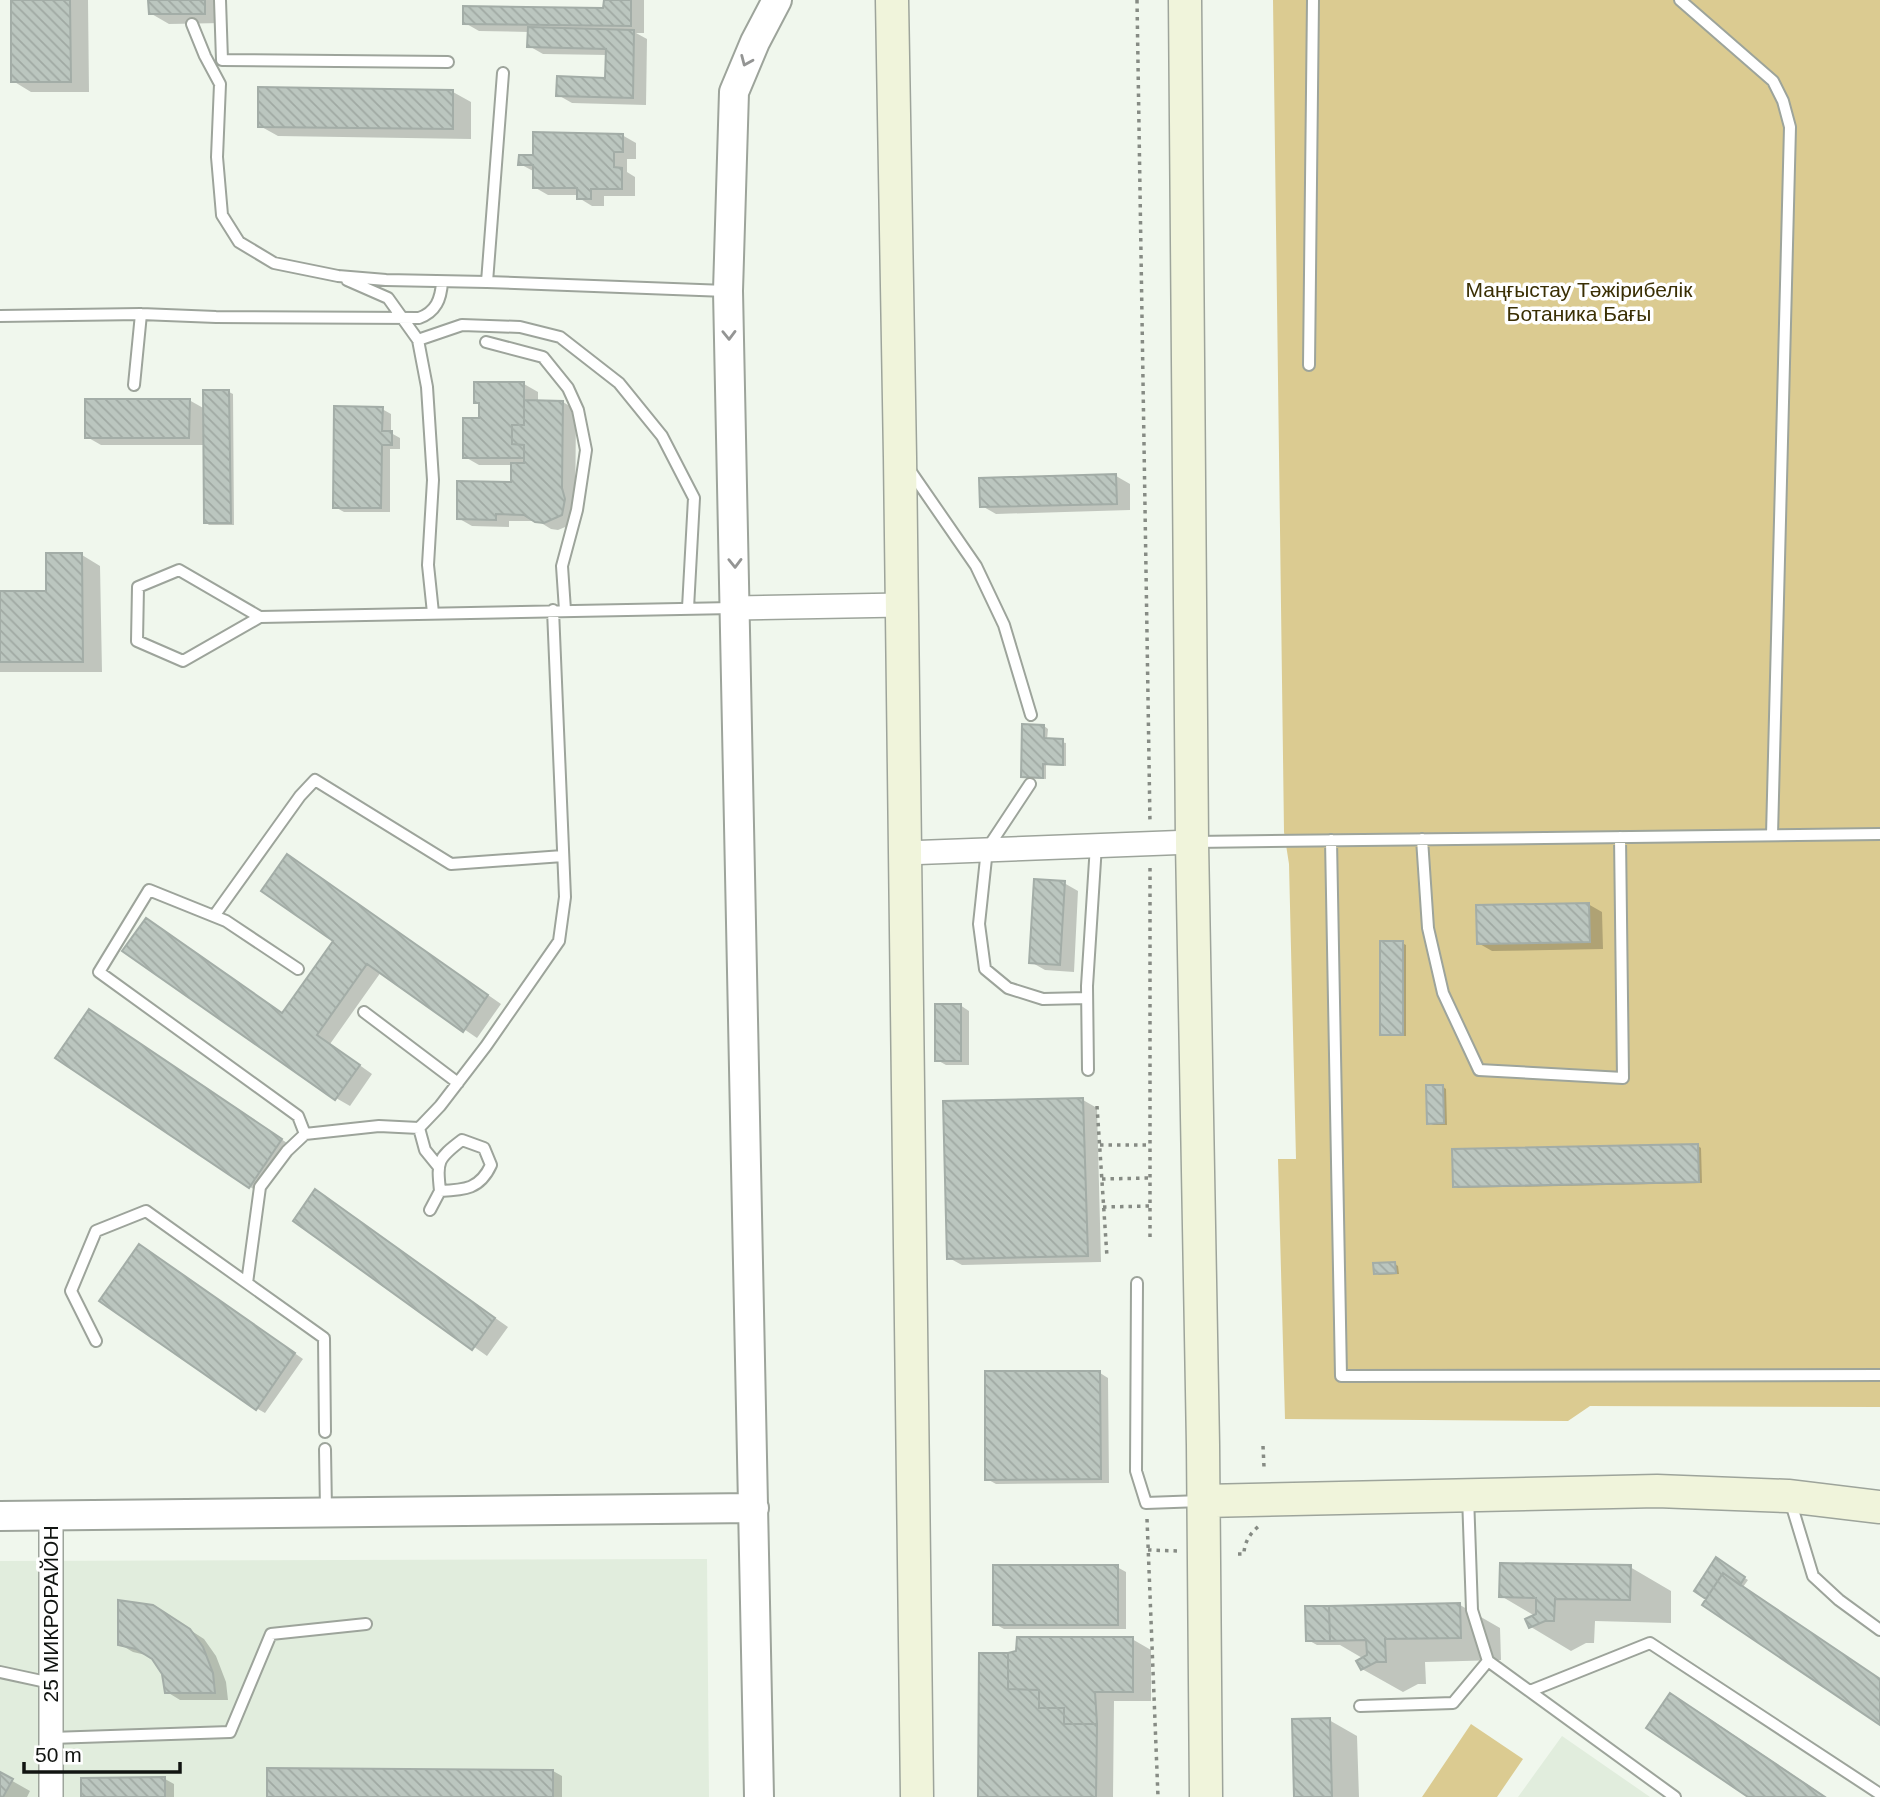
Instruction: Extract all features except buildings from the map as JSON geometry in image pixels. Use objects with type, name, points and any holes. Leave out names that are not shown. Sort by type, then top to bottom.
[{"type":"main road","points":[[892,0],[917,1797]]},
{"type":"main road","points":[[1185,0],[1192,842],[1204,1501],[1206,1797]]},
{"type":"main road","points":[[1204,1501],[1657,1491],[1788,1496],[1880,1507]]},
{"type":"street","points":[[759,1797],[728,291],[734,92],[777,0]]},
{"type":"street","points":[[736,608],[901,605]]},
{"type":"street","points":[[905,853],[1192,842]]},
{"type":"street","points":[[0,1516],[754,1508]]},
{"type":"street","name":"25 МИКРОРАЙОН","points":[[51,1515],[51,1797]]},
{"type":"lane","points":[[220,0],[222,60],[448,62]]},
{"type":"lane","points":[[1309,365],[1313,0]]},
{"type":"lane","points":[[1680,0],[1773,81],[1783,101],[1790,127],[1772,835]]},
{"type":"lane","points":[[192,24],[220,84],[217,157],[222,215],[239,242],[274,263],[338,276],[728,291]]},
{"type":"lane","points":[[486,282],[503,73]]},
{"type":"lane","points":[[338,276],[388,298],[418,340],[427,387],[433,480],[428,565],[433,613]]},
{"type":"lane","points":[[0,316],[141,314],[419,318],[430,315],[439,301],[442,282]]},
{"type":"lane","points":[[134,385],[141,314]]},
{"type":"lane","points":[[418,340],[462,325],[520,327],[560,337],[620,383],[662,436],[694,498],[688,608]]},
{"type":"lane","points":[[486,342],[543,357],[568,388],[578,410],[586,450],[577,510],[562,566],[565,610]]},
{"type":"lane","points":[[900,457],[976,566],[1004,625],[1031,715]]},
{"type":"lane","points":[[260,617],[179,570],[138,587],[137,641],[183,661],[260,617],[736,608]]},
{"type":"lane","points":[[419,1128],[458,1083],[559,942],[565,897],[553,610]]},
{"type":"lane","points":[[214,916],[300,796],[315,780],[451,864],[563,856]]},
{"type":"lane","points":[[1030,784],[987,849],[979,924],[985,969],[1008,988],[1043,999],[1087,998]]},
{"type":"lane","points":[[1192,842],[1880,834]]},
{"type":"lane","points":[[1422,839],[1428,928],[1443,993],[1479,1070],[1623,1078],[1620,837]]},
{"type":"lane","points":[[1331,840],[1340,1376],[1880,1375]]},
{"type":"lane","points":[[1088,1070],[1087,998],[1096,845]]},
{"type":"lane","points":[[298,970],[226,921],[149,890],[99,972],[298,1116],[305,1134]]},
{"type":"lane","points":[[364,1012],[458,1083]]},
{"type":"lane","points":[[247,1283],[260,1187],[287,1151],[305,1134],[379,1126],[419,1128]]},
{"type":"lane","points":[[419,1128],[425,1150],[438,1166],[440,1191],[430,1210]]},
{"type":"lane","points":[[438,1166],[447,1152],[462,1140],[484,1148],[491,1165],[485,1179],[473,1187],[440,1191]]},
{"type":"lane","points":[[96,1341],[71,1291],[96,1231],[146,1211],[324,1338],[325,1432]]},
{"type":"lane","points":[[1138,1283],[1136,1471],[1146,1503],[1204,1501]]},
{"type":"lane","points":[[325,1449],[326,1513]]},
{"type":"lane","points":[[1468,1494],[1472,1610],[1488,1661],[1675,1797]]},
{"type":"lane","points":[[1788,1496],[1813,1577],[1880,1630]]},
{"type":"lane","points":[[51,1738],[230,1732],[271,1634],[366,1624]]},
{"type":"lane","points":[[1530,1691],[1650,1643],[1880,1794]]},
{"type":"lane","points":[[1360,1706],[1452,1703],[1488,1661]]},
{"type":"lane","points":[[0,1672],[51,1683]]},
{"type":"path","points":[[1137,0],[1150,843],[1150,1237]]},
{"type":"path","points":[[1097,1106],[1107,1257]]},
{"type":"path","points":[[1100,1145],[1150,1145]]},
{"type":"path","points":[[1102,1179],[1150,1178]]},
{"type":"path","points":[[1103,1207],[1150,1206]]},
{"type":"path","points":[[1263,1446],[1264,1467]]},
{"type":"path","points":[[1146,1503],[1158,1797]]},
{"type":"path","points":[[1238,1554],[1244,1554],[1249,1536],[1258,1527],[1269,1526]]},
{"type":"path","points":[[1148,1550],[1190,1551]]},
{"type":"shaded area","points":[[707,1559],[709,1797],[0,1797],[0,1561]]},
{"type":"shaded area","points":[[1562,1736],[1650,1797],[1518,1797]]},
{"type":"green space","name":"Маңғыстау Тәжірибелік Ботаника Бағы","points":[[1273,0],[1880,0],[1880,1407],[1590,1406],[1568,1421],[1285,1419],[1278,1159],[1296,1159],[1289,864],[1284,832]]},
{"type":"green space","points":[[1471,1724],[1523,1759],[1497,1797],[1422,1797]]}]
